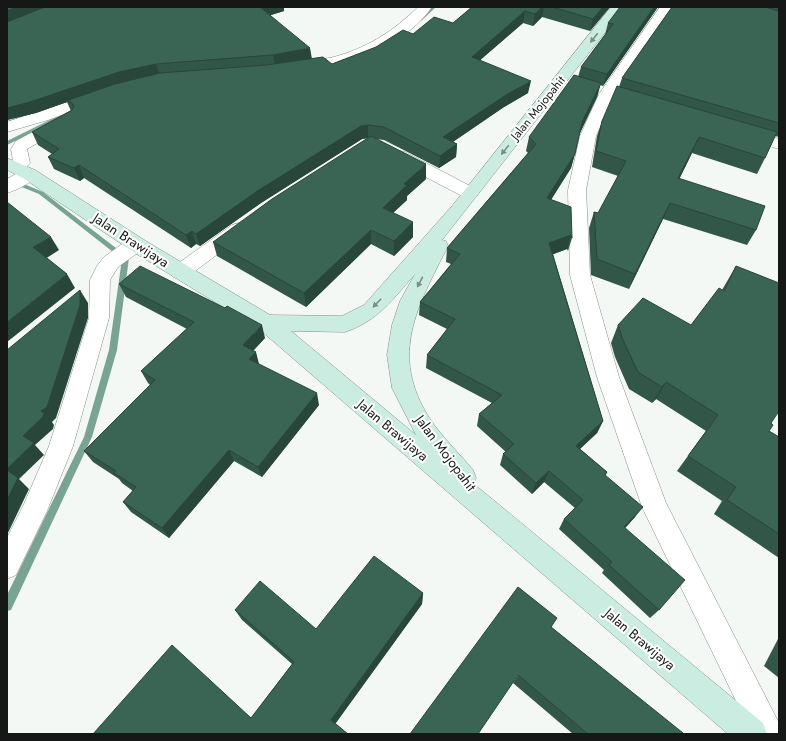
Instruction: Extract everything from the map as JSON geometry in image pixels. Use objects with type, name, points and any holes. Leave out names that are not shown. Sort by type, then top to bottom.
[{"type":"main road","name":"Jalan Mojopahit","points":[[266,323],[345,324],[371,310],[392,288],[464,201],[568,82],[618,7]]},
{"type":"main road","name":"Jalan Brawijaya","points":[[19,170],[117,260],[180,272],[266,323],[752,734]]},
{"type":"main road","name":"Jalan Mojopahit","points":[[464,201],[410,301],[402,326],[398,355],[403,388],[422,426],[493,515]]},
{"type":"street","points":[[290,69],[339,60],[372,49],[395,35],[415,18],[425,7]]},
{"type":"street","points":[[667,7],[608,94],[588,136],[577,190],[580,275],[608,377],[655,506],[768,734]]},
{"type":"street","points":[[7,127],[113,96],[22,145],[20,149],[23,160],[22,163],[7,187]]},
{"type":"street","points":[[730,130],[779,144]]},
{"type":"street","points":[[384,149],[453,184],[464,201]]},
{"type":"street","points":[[180,272],[250,221]]},
{"type":"street","points":[[81,295],[117,260]]},
{"type":"street","points":[[7,566],[34,511],[61,446],[117,260]]},
{"type":"building","points":[[7,7],[16,7],[7,11]]},
{"type":"building","points":[[45,7],[260,7],[310,48],[273,55],[156,64],[119,72],[30,102],[7,108],[7,22]]},
{"type":"building","points":[[472,7],[542,7],[535,14],[525,11],[472,57],[531,81],[506,95],[443,137],[457,144],[440,156],[384,127],[368,125],[361,126],[259,190],[196,234],[192,231],[186,235],[79,165],[74,168],[48,157],[59,149],[32,132],[72,110],[74,106],[71,102],[66,101],[115,84],[160,73],[266,65],[323,57],[332,64],[376,47],[403,30],[413,34],[434,17],[453,23]]},
{"type":"building","points":[[552,7],[603,7],[593,19]]},
{"type":"building","points":[[620,7],[654,7],[607,74],[581,67],[613,24],[608,23]]},
{"type":"building","points":[[672,7],[765,7],[779,11],[779,123],[622,78]]},
{"type":"building","points":[[574,75],[601,83],[582,122],[575,154],[547,198],[571,207],[572,238],[571,235],[549,243],[603,421],[576,446],[607,472],[605,475],[643,507],[624,527],[685,580],[659,610],[609,565],[612,562],[564,519],[583,500],[549,471],[536,483],[503,454],[514,444],[479,414],[502,395],[427,355],[455,319],[420,302],[460,254],[447,248],[536,144],[529,137]]},
{"type":"building","points":[[617,86],[777,132],[765,158],[699,137],[678,178],[765,206],[756,230],[670,203],[635,274],[597,259],[594,212],[598,213],[626,161],[596,151],[602,121]]},
{"type":"building","points":[[371,136],[426,164],[404,184],[407,185],[383,208],[413,222],[394,241],[371,230],[304,293],[213,242],[272,199]]},
{"type":"building","points":[[7,202],[51,237],[33,247],[67,274],[7,322]]},
{"type":"building","points":[[140,266],[225,308],[227,306],[262,325],[243,345],[256,352],[249,359],[317,393],[258,467],[229,450],[162,528],[123,502],[136,487],[114,473],[116,471],[84,451],[155,380],[141,371],[194,322],[119,284]]},
{"type":"building","points":[[736,266],[779,283],[779,411],[771,423],[773,425],[769,431],[779,437],[779,534],[727,500],[736,487],[688,456],[718,415],[666,382],[662,387],[638,372],[623,340],[618,325],[643,298],[691,325],[719,288],[724,291]]},
{"type":"building","points":[[80,290],[80,305],[47,407],[41,411],[44,413],[43,417],[23,436],[34,443],[7,469],[7,350]]},
{"type":"building","points":[[7,470],[18,478],[7,500]]},
{"type":"building","points":[[374,556],[423,593],[331,720],[348,734],[93,734],[172,645],[251,718],[294,662],[235,610],[260,581],[316,629]]},
{"type":"building","points":[[518,587],[557,618],[551,627],[683,734],[588,734],[518,675],[478,734],[410,734]]},
{"type":"waterway","points":[[419,20],[434,7]]},
{"type":"waterway","points":[[7,143],[66,114]]},
{"type":"waterway","points":[[7,179],[41,193],[126,258],[113,350],[88,437],[7,606]]}]
